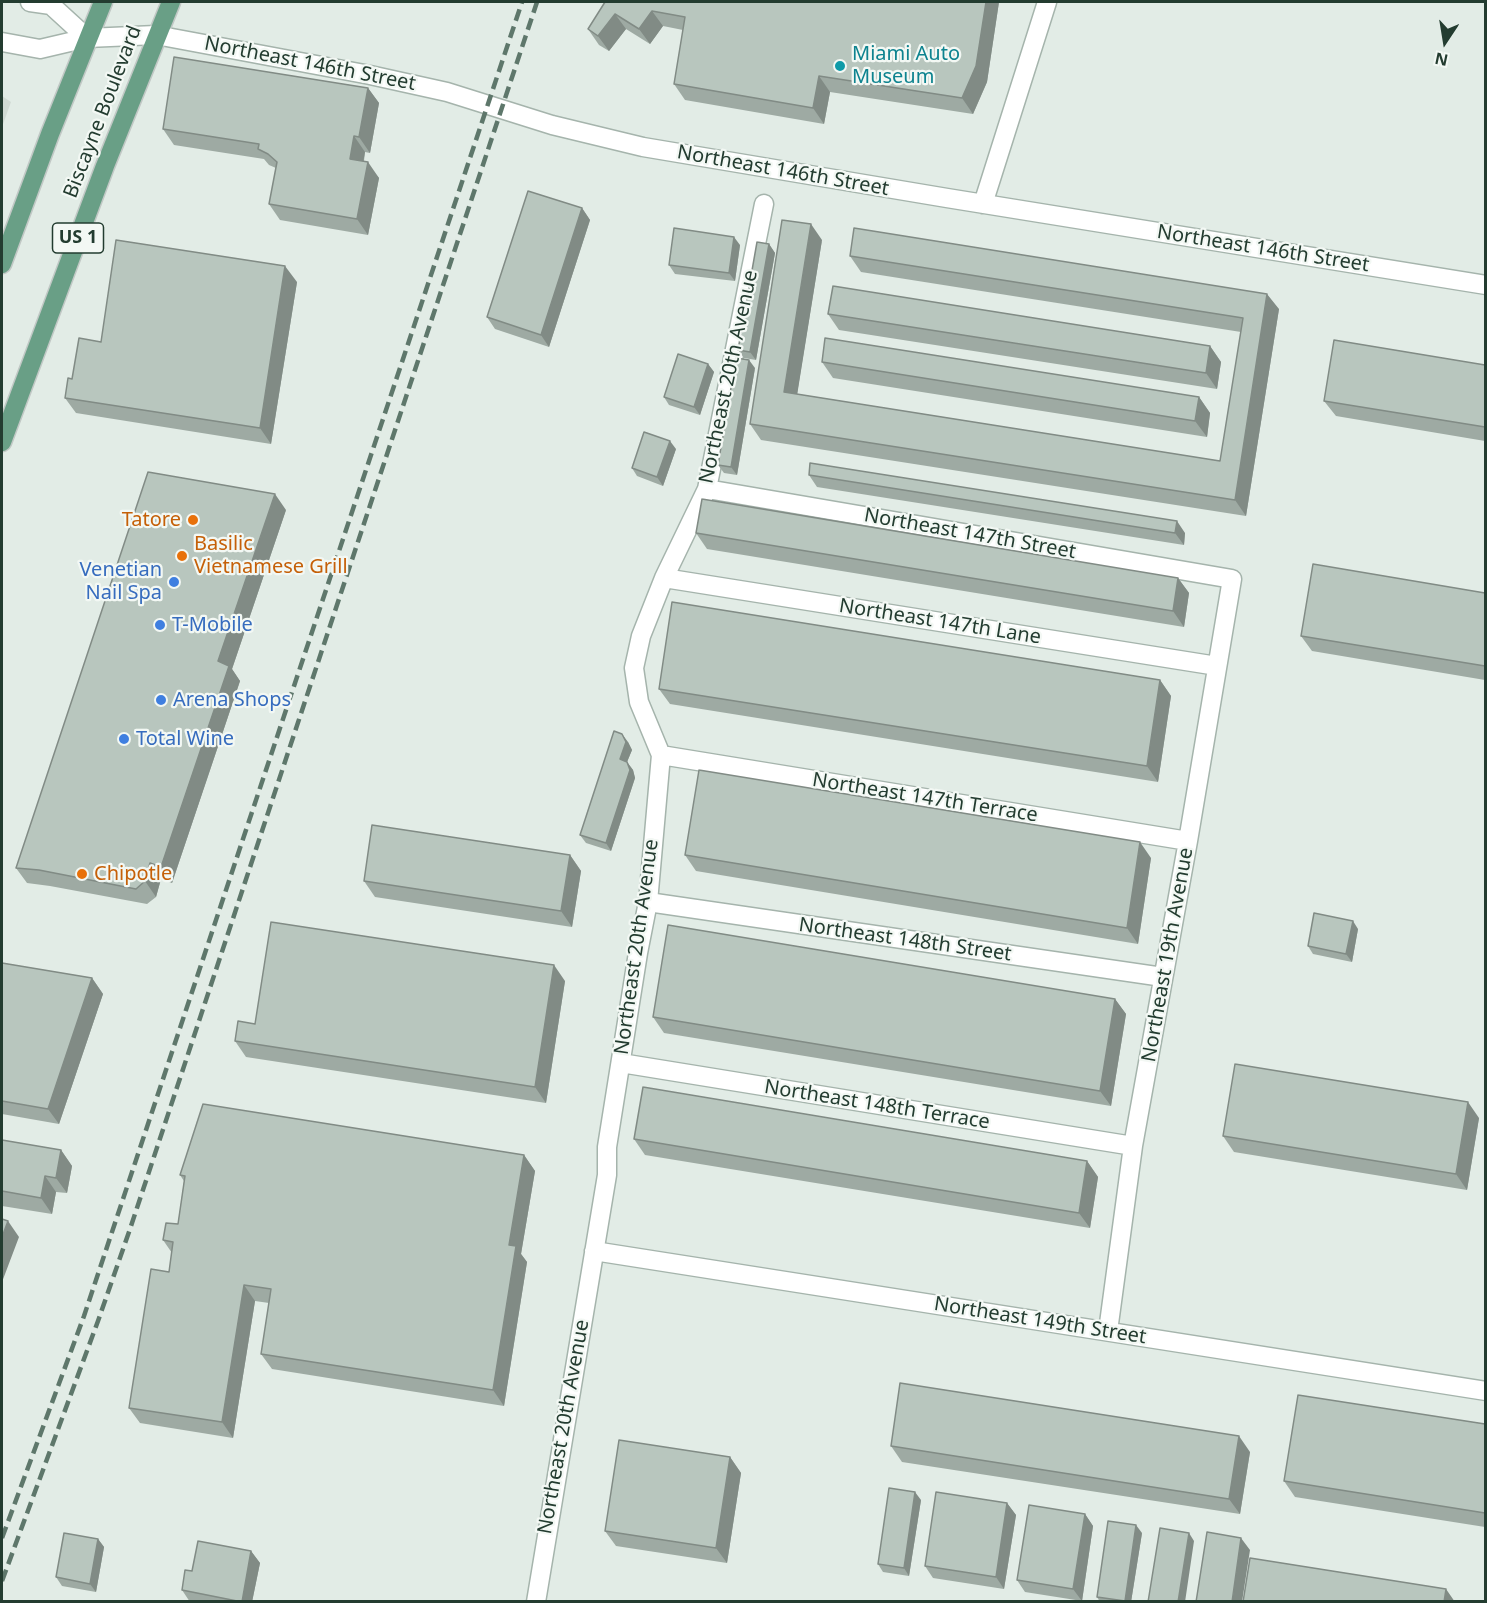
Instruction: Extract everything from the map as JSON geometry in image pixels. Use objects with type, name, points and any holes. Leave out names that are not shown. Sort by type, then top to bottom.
[{"type":"main road","name":"Biscayne Boulevard","points":[[2,264],[87,38],[103,2]]},
{"type":"main road","name":"Biscayne Boulevard","points":[[2,441],[156,35],[171,2]]},
{"type":"street","points":[[30,2],[51,5],[87,38]]},
{"type":"street","points":[[983,204],[1047,2]]},
{"type":"street","name":"Northeast 146th Street","points":[[2,42],[40,49],[87,38],[156,35],[370,75],[447,92],[552,125],[643,147],[1485,285]]},
{"type":"street","name":"Northeast 20th Avenue","points":[[536,1602],[608,1175],[607,1147],[648,902],[661,754],[639,702],[634,668],[641,636],[664,578],[707,489],[764,204]]},
{"type":"street","name":"Northeast 147th Street","points":[[707,489],[1232,579]]},
{"type":"street","name":"Northeast 147th Lane","points":[[664,578],[1217,666]]},
{"type":"street","name":"Northeast 19th Avenue","points":[[1108,1331],[1133,1146],[1188,842],[1232,579]]},
{"type":"street","name":"Northeast 147th Terrace","points":[[661,754],[1188,842]]},
{"type":"street","name":"Northeast 148th Street","points":[[648,902],[1163,977]]},
{"type":"street","name":"Northeast 148th Terrace","points":[[621,1063],[1133,1146]]},
{"type":"street","name":"Northeast 149th Street","points":[[594,1251],[1485,1391]]},
{"type":"shaded area","points":[[2,96],[11,102],[2,127]]},
{"type":"building","name":"Miami Auto Museum","points":[[605,2],[986,2],[976,66],[962,98],[819,76],[813,108],[674,84],[685,17],[652,11],[639,29],[615,14],[598,36],[588,29]]},
{"type":"building","points":[[174,57],[368,88],[359,137],[354,136],[350,159],[368,162],[357,219],[269,204],[277,162],[258,149],[259,144],[163,129]]},
{"type":"building","points":[[528,191],[582,208],[541,335],[487,317]]},
{"type":"building","points":[[782,220],[811,224],[784,392],[1220,461],[1243,318],[850,256],[854,228],[1267,294],[1235,500],[750,424]]},
{"type":"building","points":[[674,228],[734,237],[729,273],[669,265]]},
{"type":"building","points":[[116,240],[285,266],[260,428],[65,398],[68,378],[72,379],[79,338],[101,342]]},
{"type":"building","points":[[757,242],[769,244],[750,352],[738,350]]},
{"type":"building","points":[[833,286],[1210,346],[1206,373],[828,314]]},
{"type":"building","points":[[825,338],[1199,397],[1195,421],[822,362]]},
{"type":"building","points":[[1334,340],[1485,365],[1485,427],[1324,401]]},
{"type":"building","points":[[678,354],[708,364],[694,407],[664,397]]},
{"type":"building","points":[[736,358],[749,360],[731,467],[718,465]]},
{"type":"building","points":[[644,432],[670,441],[657,477],[632,468]]},
{"type":"building","points":[[810,463],[1177,521],[1175,533],[809,475]]},
{"type":"building","name":"Arena Shops","points":[[148,472],[275,494],[218,661],[229,666],[161,867],[150,863],[145,881],[136,889],[39,870],[16,868]]},
{"type":"building","points":[[702,499],[1178,578],[1173,611],[696,533]]},
{"type":"building","points":[[1313,564],[1485,593],[1485,666],[1301,636]]},
{"type":"building","points":[[672,602],[1160,680],[1147,766],[659,689]]},
{"type":"building","points":[[614,731],[622,734],[626,742],[620,759],[627,762],[630,770],[606,843],[580,835]]},
{"type":"building","points":[[699,770],[1140,842],[1127,928],[685,855]]},
{"type":"building","points":[[372,825],[570,855],[561,911],[364,881]]},
{"type":"building","points":[[1314,913],[1353,921],[1346,954],[1308,946]]},
{"type":"building","points":[[271,922],[554,965],[535,1087],[235,1041],[238,1021],[255,1024]]},
{"type":"building","points":[[668,925],[1115,999],[1100,1091],[653,1017]]},
{"type":"building","points":[[2,963],[92,978],[48,1109],[2,1101]]},
{"type":"building","points":[[1235,1064],[1468,1102],[1456,1174],[1223,1136]]},
{"type":"building","points":[[643,1087],[1087,1161],[1079,1213],[634,1139]]},
{"type":"building","points":[[203,1104],[524,1155],[509,1245],[516,1246],[493,1390],[261,1354],[271,1289],[244,1285],[222,1422],[129,1408],[151,1269],[169,1272],[173,1242],[163,1240],[166,1223],[178,1224],[185,1176],[180,1175]]},
{"type":"building","points":[[2,1140],[61,1150],[56,1178],[45,1176],[41,1198],[2,1191]]},
{"type":"building","points":[[2,1219],[8,1221],[2,1237]]},
{"type":"building","points":[[900,1383],[1239,1436],[1229,1499],[891,1446]]},
{"type":"building","points":[[1298,1395],[1485,1424],[1485,1513],[1284,1481]]},
{"type":"building","points":[[619,1440],[730,1457],[716,1548],[605,1531]]},
{"type":"building","points":[[889,1488],[915,1492],[904,1568],[878,1564]]},
{"type":"building","points":[[936,1492],[1007,1503],[996,1577],[925,1566]]},
{"type":"building","points":[[1029,1505],[1085,1514],[1073,1589],[1017,1580]]},
{"type":"building","points":[[1108,1521],[1136,1525],[1125,1601],[1097,1597]]},
{"type":"building","points":[[1160,1528],[1189,1533],[1178,1602],[1148,1602]]},
{"type":"building","points":[[1207,1532],[1241,1538],[1232,1602],[1196,1602]]},
{"type":"building","points":[[64,1533],[98,1539],[90,1584],[56,1577]]},
{"type":"building","points":[[198,1541],[251,1551],[242,1602],[182,1590],[185,1570],[192,1571]]},
{"type":"building","points":[[1250,1558],[1446,1589],[1444,1602],[1243,1602]]},
{"type":"railway","points":[[2,1538],[84,1316],[522,2]]},
{"type":"railway","points":[[2,1581],[130,1229],[537,2]]},
{"type":"place","name":"Miami Auto Museum","points":[[840,66]]},
{"type":"place","name":"Tatore","points":[[193,520]]},
{"type":"place","name":"Basilic Vietnamese Grill","points":[[182,556]]},
{"type":"place","name":"Venetian Nail Spa","points":[[174,582]]},
{"type":"place","name":"T-Mobile","points":[[160,625]]},
{"type":"place","name":"Arena Shops","points":[[161,700]]},
{"type":"place","name":"Total Wine","points":[[124,739]]},
{"type":"place","name":"Chipotle","points":[[82,874]]}]
